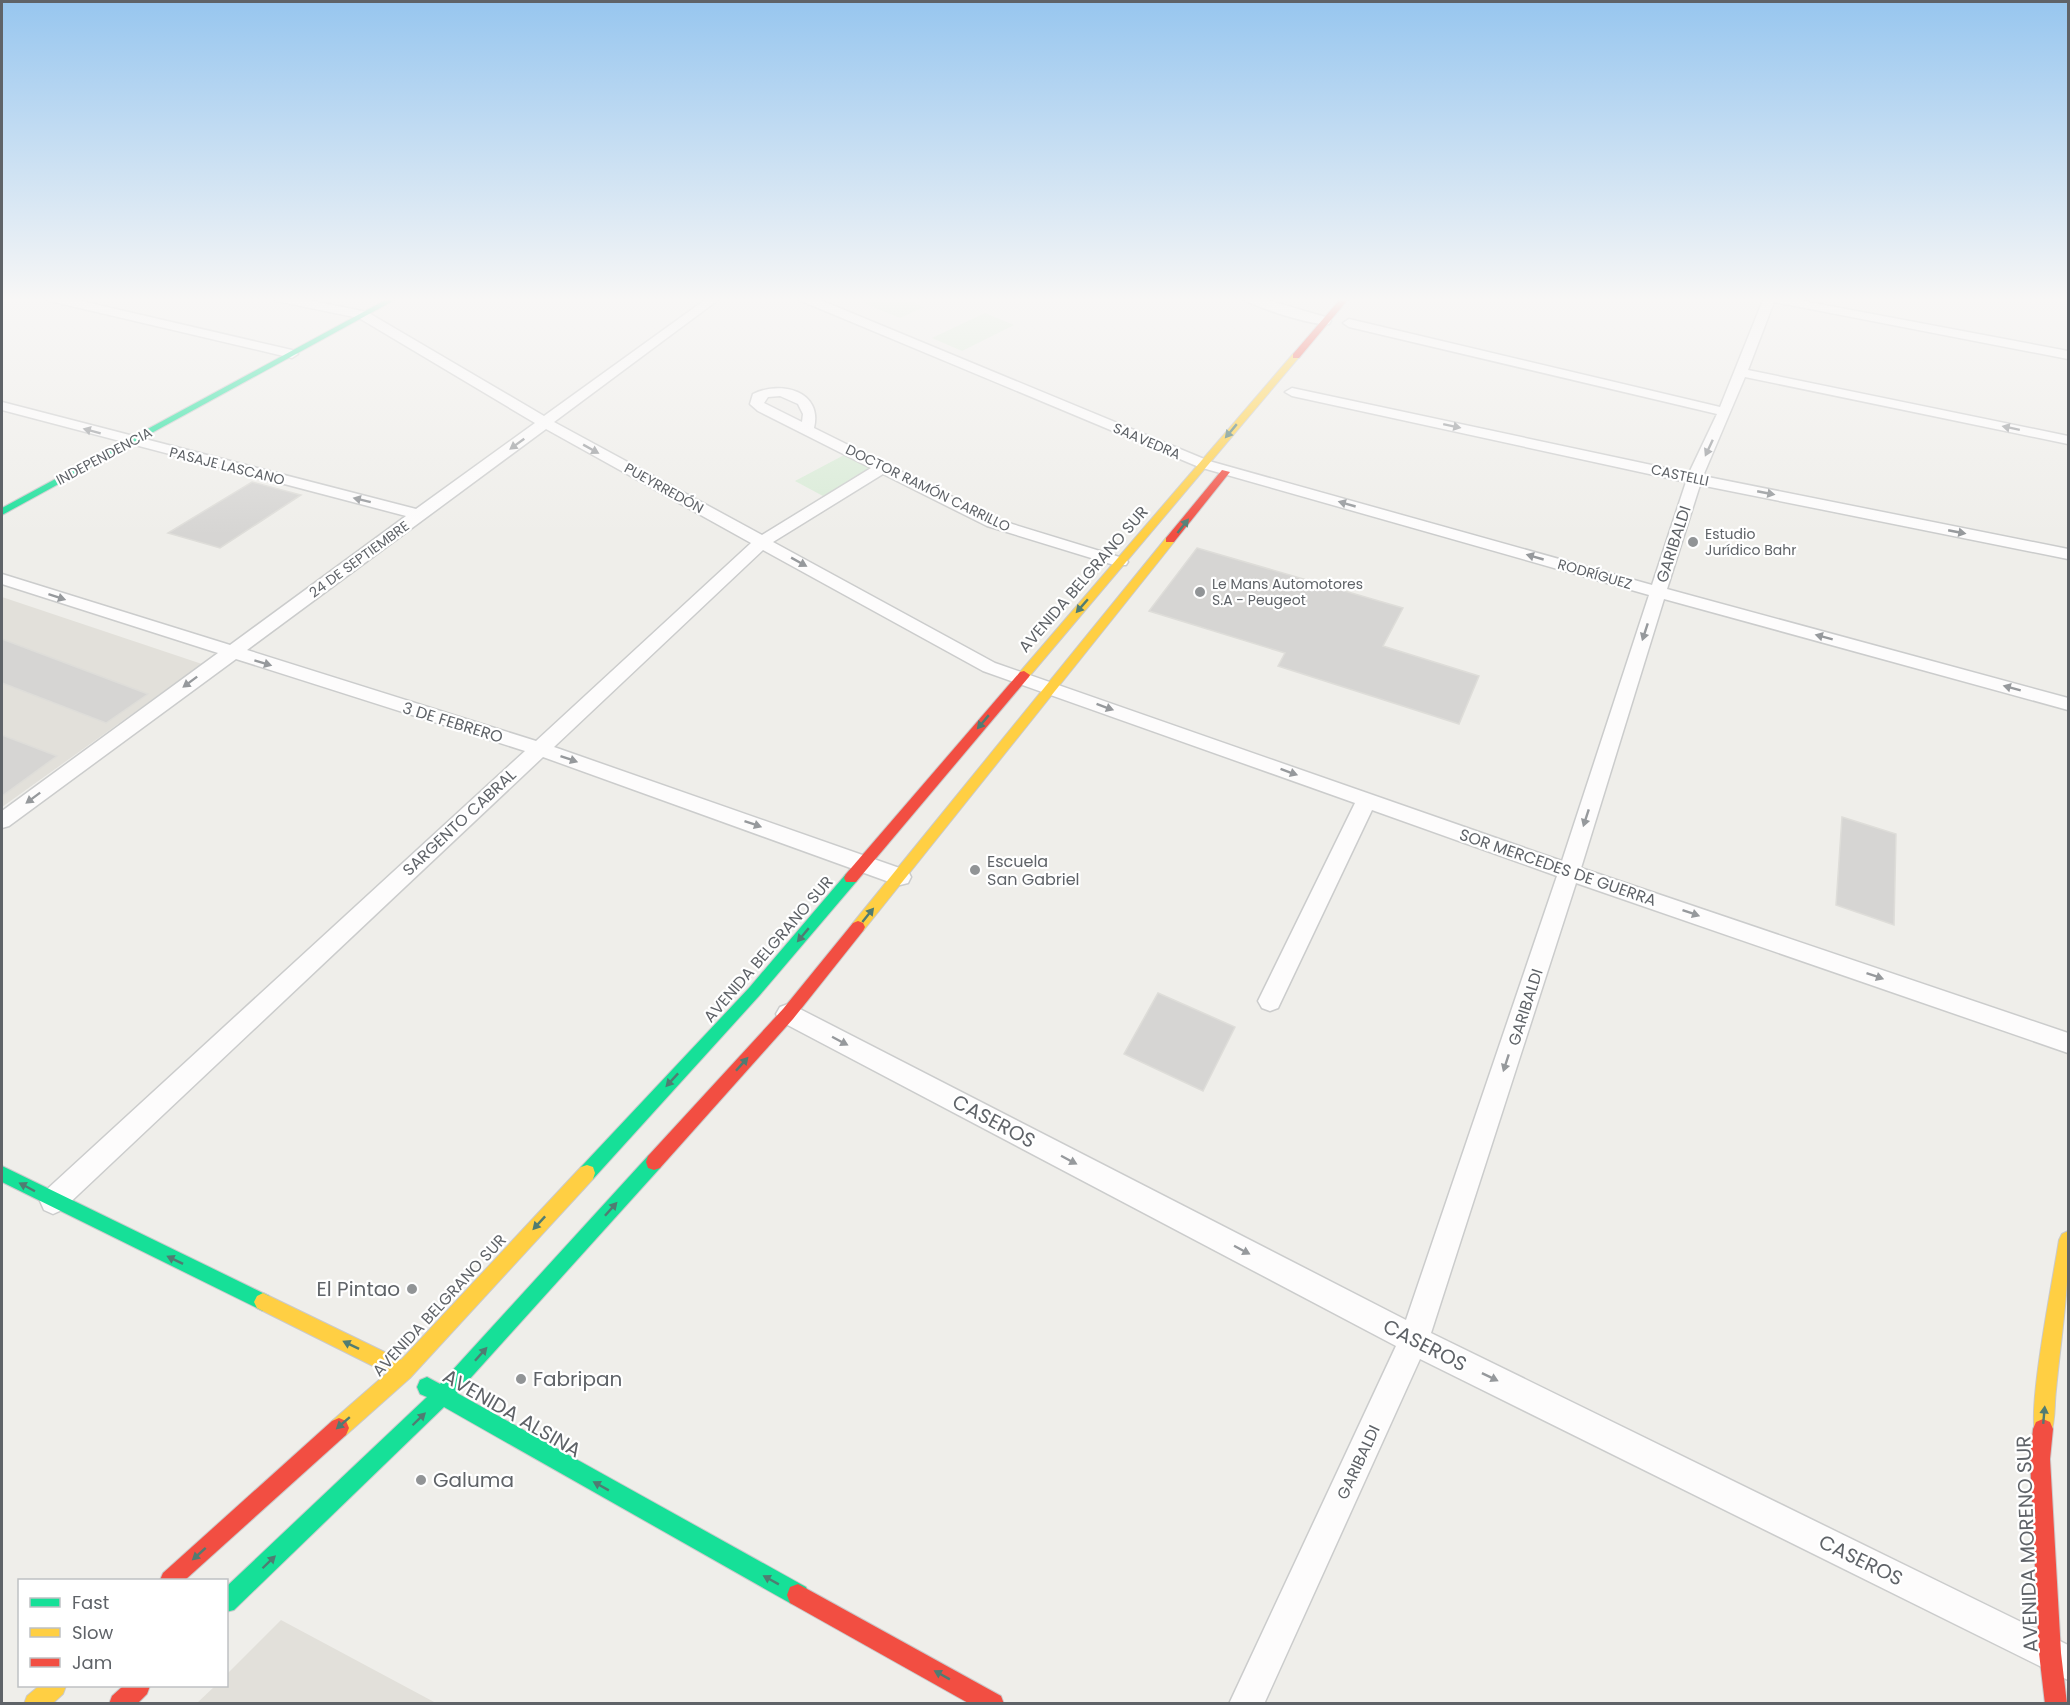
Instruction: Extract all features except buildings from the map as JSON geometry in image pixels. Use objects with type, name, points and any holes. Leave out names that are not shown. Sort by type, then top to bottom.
[{"type":"main road","name":"INDEPENDENCIA","points":[[2,512],[251,377]]},
{"type":"main road","name":"AVENIDA BELGRANO SUR","points":[[172,1579],[403,1371],[754,992],[1278,377]]},
{"type":"main road","points":[[228,1600],[441,1397],[788,1014],[1230,466]]},
{"type":"main road","name":"AVENIDA ALSINA","points":[[2,1174],[403,1371],[441,1397],[993,1704]]},
{"type":"main road","name":"AVENIDA MORENO SUR","points":[[2056,1704],[2059,1658],[2040,1459],[2046,1389],[2068,1241]]},
{"type":"main road","points":[[35,1704],[54,1687]]},
{"type":"main road","points":[[120,1704],[138,1687]]},
{"type":"street","name":"PUEYRREDÓN","points":[[467,377],[545,423],[989,668],[1050,687]]},
{"type":"street","name":"24 DE SEPTIEMBRE","points":[[2,821],[608,377]]},
{"type":"street","name":"SAAVEDRA","points":[[994,377],[1203,464],[1230,466]]},
{"type":"street","points":[[1575,377],[1725,412]]},
{"type":"street","name":"GARIBALDI","points":[[1246,1704],[1414,1340],[1569,872],[1694,479],[1725,412],[1738,377]]},
{"type":"street","points":[[1762,377],[2068,440]]},
{"type":"street","name":"CASTELLI","points":[[1292,392],[1694,479],[2068,554]]},
{"type":"street","name":"PASAJE LASCANO","points":[[2,406],[132,442],[419,515]]},
{"type":"street","name":"DOCTOR RAMÓN CARRILLO","points":[[807,429],[1010,530],[1120,562]]},
{"type":"street","name":"RODRÍGUEZ","points":[[1230,466],[1658,592],[2068,704]]},
{"type":"street","name":"SARGENTO CABRAL","points":[[53,1201],[762,542],[882,467]]},
{"type":"street","name":"3 DE FEBRERO","points":[[2,579],[538,748],[900,877]]},
{"type":"street","name":"SOR MERCEDES DE GUERRA","points":[[1050,687],[1569,872],[2068,1043]]},
{"type":"street","points":[[1270,1001],[1366,800]]},
{"type":"street","name":"CASEROS","points":[[788,1014],[1414,1340],[2059,1658]]},
{"type":"shaded area","points":[[2,597],[202,664],[2,807]]},
{"type":"shaded area","points":[[281,1620],[436,1703],[197,1703],[214,1687],[228,1687],[228,1673]]},
{"type":"green space","points":[[846,454],[874,468],[823,496],[795,481]]},
{"type":"traffic: fast","points":[[2,512],[250,377]]},
{"type":"traffic: fast","points":[[587,1173],[754,992],[851,878]]},
{"type":"traffic: fast","points":[[441,1397],[654,1162]]},
{"type":"traffic: fast","points":[[2,1174],[263,1302]]},
{"type":"traffic: fast","points":[[427,1387],[798,1595]]},
{"type":"traffic: fast","points":[[228,1600],[441,1397]]},
{"type":"traffic: slow","points":[[1024,675],[1278,377]]},
{"type":"traffic: slow","points":[[858,927],[1170,540]]},
{"type":"traffic: slow","points":[[263,1302],[403,1371],[587,1173]]},
{"type":"traffic: slow","points":[[2043,1429],[2046,1389],[2068,1240]]},
{"type":"traffic: slow","points":[[339,1428],[403,1371]]},
{"type":"traffic: slow","points":[[35,1704],[54,1687]]},
{"type":"traffic: jam","points":[[1170,540],[1225,472]]},
{"type":"traffic: jam","points":[[851,878],[1024,675]]},
{"type":"traffic: jam","points":[[654,1162],[788,1014],[858,927]]},
{"type":"traffic: jam","points":[[171,1579],[339,1428]]},
{"type":"traffic: jam","points":[[2043,1429],[2040,1459],[2050,1653],[2056,1704]]},
{"type":"traffic: jam","points":[[798,1595],[993,1704]]},
{"type":"traffic: jam","points":[[120,1704],[138,1687]]},
{"type":"place","name":"Estudio Jurídico Bahr","points":[[1693,542]]},
{"type":"place","name":"Le Mans Automotores S.A - Peugeot","points":[[1200,592]]},
{"type":"place","name":"Escuela San Gabriel","points":[[975,870]]},
{"type":"place","name":"El Pintao","points":[[412,1289]]},
{"type":"place","name":"Fabripan","points":[[521,1379]]},
{"type":"place","name":"Galuma","points":[[421,1480]]}]
